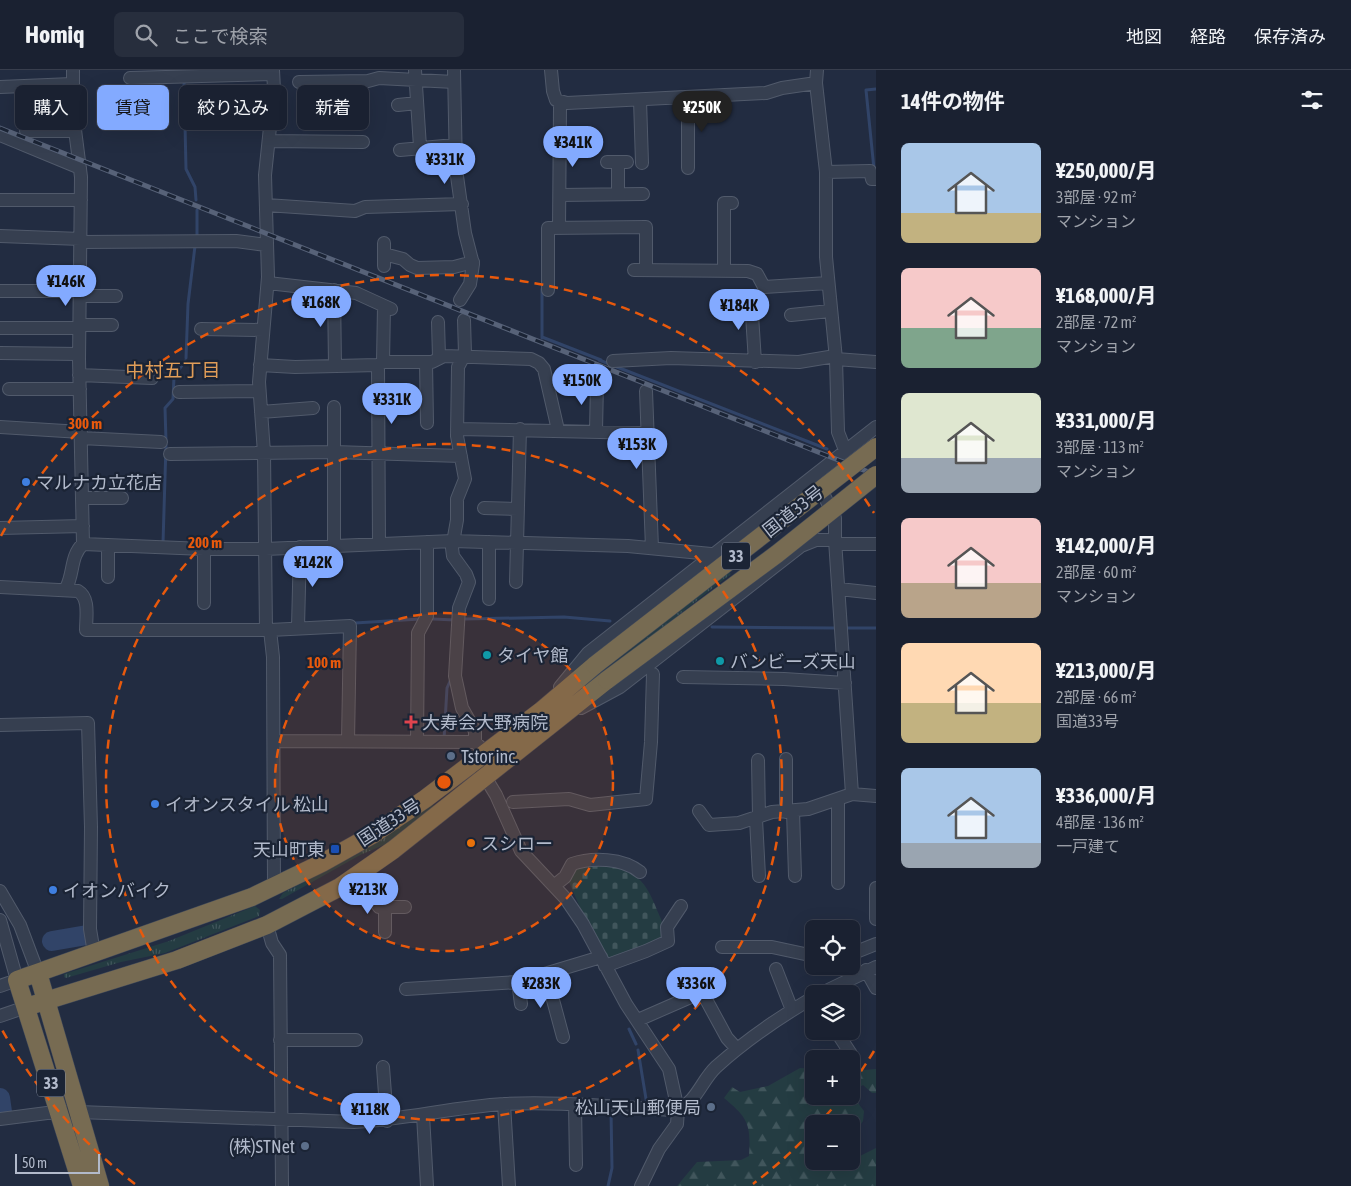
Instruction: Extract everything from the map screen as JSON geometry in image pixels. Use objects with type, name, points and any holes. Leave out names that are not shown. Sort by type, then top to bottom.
[{"type":"highway","name":"国道33号","points":[[26,1007],[177,960],[267,925],[340,887],[357,875],[480,758],[546,717],[595,665],[876,447]]},
{"type":"highway","name":"国道33号","points":[[18,980],[252,897],[372,835],[480,758],[607,680],[777,554],[876,475]]},
{"type":"highway","name":"33","points":[[38,973],[100,1186]]},
{"type":"highway","name":"33","points":[[18,980],[82,1186]]},
{"type":"street","points":[[66,588],[71,579],[74,558],[78,549],[83,544],[79,354],[81,200],[72,84],[73,70]]},
{"type":"street","points":[[550,70],[552,91],[556,100],[562,103],[766,94],[782,88],[816,83]]},
{"type":"street","points":[[817,70],[816,83],[826,172],[826,257],[836,357],[838,432],[845,450]]},
{"type":"street","points":[[130,78],[184,72],[273,72],[274,89],[266,205],[268,283],[259,391],[264,453],[268,630],[273,657],[274,887]]},
{"type":"street","points":[[415,75],[420,147]]},
{"type":"street","points":[[299,82],[317,76],[368,81],[379,78],[415,75],[454,76],[456,170],[465,233],[474,272],[470,284],[460,300]]},
{"type":"street","points":[[0,87],[72,84]]},
{"type":"street","points":[[688,97],[688,168]]},
{"type":"street","points":[[640,100],[642,163]]},
{"type":"street","points":[[398,105],[417,103]]},
{"type":"street","points":[[559,228],[560,107],[562,103]]},
{"type":"street","points":[[26,131],[75,131]]},
{"type":"street","points":[[0,136],[80,168]]},
{"type":"street","points":[[269,141],[363,142]]},
{"type":"street","points":[[400,150],[455,145]]},
{"type":"street","points":[[617,162],[618,194]]},
{"type":"street","points":[[826,172],[870,171],[872,179],[876,179]]},
{"type":"street","points":[[560,195],[643,194]]},
{"type":"street","points":[[0,200],[81,200]]},
{"type":"street","points":[[724,271],[724,203],[732,203]]},
{"type":"street","points":[[266,205],[355,211],[365,207],[462,204]]},
{"type":"street","points":[[548,290],[548,228],[646,227],[640,270],[753,272],[757,274],[764,287],[828,283]]},
{"type":"street","points":[[0,236],[81,241],[236,240],[266,245]]},
{"type":"street","points":[[384,254],[403,259],[410,266],[417,268],[433,262],[454,267],[472,262]]},
{"type":"street","points":[[268,283],[356,293],[389,308],[380,364],[378,453],[379,544]]},
{"type":"street","points":[[334,290],[335,366]]},
{"type":"street","points":[[0,291],[116,296]]},
{"type":"street","points":[[751,298],[755,362]]},
{"type":"street","points":[[791,315],[830,311]]},
{"type":"street","points":[[464,320],[466,344],[458,367],[458,429],[465,479],[457,499],[453,556],[466,574],[469,582],[466,593],[460,600],[456,686],[462,708],[475,731],[480,758],[521,851],[554,885],[583,924],[603,961],[669,1069],[678,1110],[678,1124],[659,1149],[641,1186]]},
{"type":"street","points":[[438,322],[439,357]]},
{"type":"street","points":[[0,328],[112,325]]},
{"type":"street","points":[[201,328],[263,330]]},
{"type":"street","points":[[0,353],[79,354]]},
{"type":"street","points":[[260,365],[295,367],[432,362],[439,357],[531,359],[539,363],[547,378],[558,430]]},
{"type":"street","points":[[613,361],[671,358],[734,358],[755,362],[811,362],[836,357],[876,362]]},
{"type":"street","points":[[426,362],[427,423]]},
{"type":"street","points":[[80,375],[152,378]]},
{"type":"street","points":[[9,389],[80,389]]},
{"type":"street","points":[[596,431],[600,390]]},
{"type":"street","points":[[179,392],[259,391]]},
{"type":"street","points":[[646,391],[646,433],[650,460],[652,548]]},
{"type":"street","points":[[334,407],[334,546]]},
{"type":"street","points":[[262,412],[313,408]]},
{"type":"street","points":[[0,426],[161,442]]},
{"type":"street","points":[[458,429],[646,433]]},
{"type":"street","points":[[546,717],[588,653],[712,554],[815,476],[845,450],[875,429]]},
{"type":"street","points":[[516,582],[520,430]]},
{"type":"street","points":[[170,454],[334,452],[461,456]]},
{"type":"street","points":[[815,476],[835,518],[852,794]]},
{"type":"street","points":[[82,498],[122,498]]},
{"type":"street","points":[[484,508],[518,509]]},
{"type":"street","points":[[0,528],[83,526]]},
{"type":"street","points":[[546,717],[620,687],[802,546],[816,540],[876,544]]},
{"type":"street","points":[[83,544],[204,549],[265,549],[427,542],[489,542],[652,548],[712,554]]},
{"type":"street","points":[[417,742],[418,633],[427,616],[427,542]]},
{"type":"street","points":[[489,542],[489,599]]},
{"type":"street","points":[[108,545],[108,577]]},
{"type":"street","points":[[298,627],[300,547]]},
{"type":"street","points":[[204,549],[204,603]]},
{"type":"street","points":[[0,587],[66,588],[78,591],[84,596],[86,630],[268,630],[298,627],[350,626],[348,741]]},
{"type":"street","points":[[839,590],[876,593]]},
{"type":"street","points":[[513,802],[569,799],[590,805],[646,799],[652,742],[653,674]]},
{"type":"street","points":[[683,677],[784,679],[845,684]]},
{"type":"street","points":[[0,725],[88,723],[91,827],[90,929],[94,953]]},
{"type":"street","points":[[274,741],[417,742],[480,758]]},
{"type":"street","points":[[786,758],[795,876]]},
{"type":"street","points":[[758,760],[759,876]]},
{"type":"street","points":[[699,811],[709,825],[758,818],[772,812],[808,809],[852,794],[876,796]]},
{"type":"street","points":[[838,800],[838,883]]},
{"type":"street","points":[[554,885],[565,877],[572,864],[580,861],[622,863],[633,866],[640,872]]},
{"type":"street","points":[[357,875],[379,906],[406,907]]},
{"type":"street","points":[[876,888],[876,919]]},
{"type":"street","points":[[0,891],[20,926],[38,973]]},
{"type":"street","points":[[385,906],[385,932]]},
{"type":"street","points":[[406,988],[518,982],[646,951],[668,940],[667,927],[681,906]]},
{"type":"street","points":[[0,920],[18,980],[0,986]]},
{"type":"street","points":[[267,925],[272,943],[280,955],[282,1186]]},
{"type":"street","points":[[860,950],[876,944]]},
{"type":"street","points":[[722,947],[772,947],[805,954]]},
{"type":"street","points":[[776,969],[792,1010]]},
{"type":"street","points":[[838,985],[871,969],[876,988]]},
{"type":"street","points":[[546,974],[563,1037]]},
{"type":"street","points":[[518,982],[521,1004]]},
{"type":"street","points":[[638,1020],[702,992],[727,1038],[737,1049]]},
{"type":"street","points":[[0,1119],[60,1112],[78,1112],[354,1122],[387,1121],[444,1110],[504,1104],[678,1110],[687,1105],[714,1069],[737,1049],[765,1026],[805,1002]]},
{"type":"street","points":[[0,1016],[26,1007]]},
{"type":"street","points":[[280,1040],[356,1040]]},
{"type":"street","points":[[383,1067],[387,1121]]},
{"type":"street","points":[[504,1104],[509,1186]]},
{"type":"street","points":[[575,1105],[576,1165]]},
{"type":"street","points":[[423,1115],[427,1186]]},
{"type":"green space","points":[[729,572],[731,574],[508,748],[507,746]]},
{"type":"green space","points":[[432,804],[434,806],[386,844],[360,855],[279,899],[283,893],[359,853]]},
{"type":"green space","points":[[584,866],[609,866],[628,871],[636,876],[643,883],[655,905],[662,923],[664,938],[613,960],[606,958],[585,919],[569,882],[575,870]]},
{"type":"green space","points":[[255,906],[260,910],[259,916],[165,953],[64,977],[64,974],[169,941]]},
{"type":"green space","points":[[800,1068],[805,1068],[805,1105],[859,1105],[864,1111],[863,1121],[860,1126],[860,1115],[805,1115],[805,1170],[860,1170],[860,1156],[876,1148],[876,1186],[677,1186],[697,1162],[741,1160],[749,1156],[749,1136],[746,1122],[738,1111],[724,1098],[732,1087],[740,1092],[768,1086]]},
{"type":"green space","points":[[876,1069],[876,1093],[872,1093],[863,1085],[860,1087],[860,1070]]},
{"type":"waterway","points":[[184,80],[186,169],[195,187],[196,200]]},
{"type":"waterway","points":[[874,169],[866,90],[876,89]]},
{"type":"waterway","points":[[197,210],[197,235]]},
{"type":"waterway","points":[[186,358],[188,304],[195,246]]},
{"type":"waterway","points":[[542,289],[542,338]]},
{"type":"waterway","points":[[542,337],[601,360]]},
{"type":"waterway","points":[[599,360],[827,449]]},
{"type":"waterway","points":[[166,441],[165,408],[173,399],[174,377],[185,361]]},
{"type":"waterway","points":[[163,543],[166,445]]},
{"type":"waterway","points":[[465,619],[564,617],[610,621]]},
{"type":"waterway","points":[[355,623],[420,619]]},
{"type":"waterway","points":[[433,619],[455,620]]},
{"type":"waterway","points":[[712,627],[835,628]]},
{"type":"waterway","points":[[846,628],[876,628]]},
{"type":"waterway","points":[[444,739],[447,688],[451,679]]},
{"type":"waterway","points":[[52,941],[87,935]]},
{"type":"waterway","points":[[629,1029],[636,1044]]},
{"type":"waterway","points":[[638,1050],[647,1105]]},
{"type":"waterway","points":[[0,1098],[2,1112]]},
{"type":"waterway","points":[[608,1186],[612,1168],[611,1111]]},
{"type":"railway","points":[[0,128],[876,475]]},
{"type":"place","name":"マルナカ立花店","points":[[26,482]]},
{"type":"place","name":"タイヤ館","points":[[487,655]]},
{"type":"place","name":"バンビーズ天山","points":[[720,661]]},
{"type":"place","name":"大寿会大野病院","points":[[411,722]]},
{"type":"place","name":"Tstor inc.","points":[[451,756]]},
{"type":"place","name":"イオンスタイル 松山","points":[[155,804]]},
{"type":"place","name":"スシロー","points":[[471,843]]},
{"type":"place","name":"天山町東","points":[[335,849]]},
{"type":"place","name":"イオンバイク","points":[[53,890]]},
{"type":"place","name":"松山天山郵便局","points":[[711,1107]]},
{"type":"place","name":"(株)STNet","points":[[305,1146]]},
{"type":"district","name":"中村五丁目","points":[[173,370]]}]
